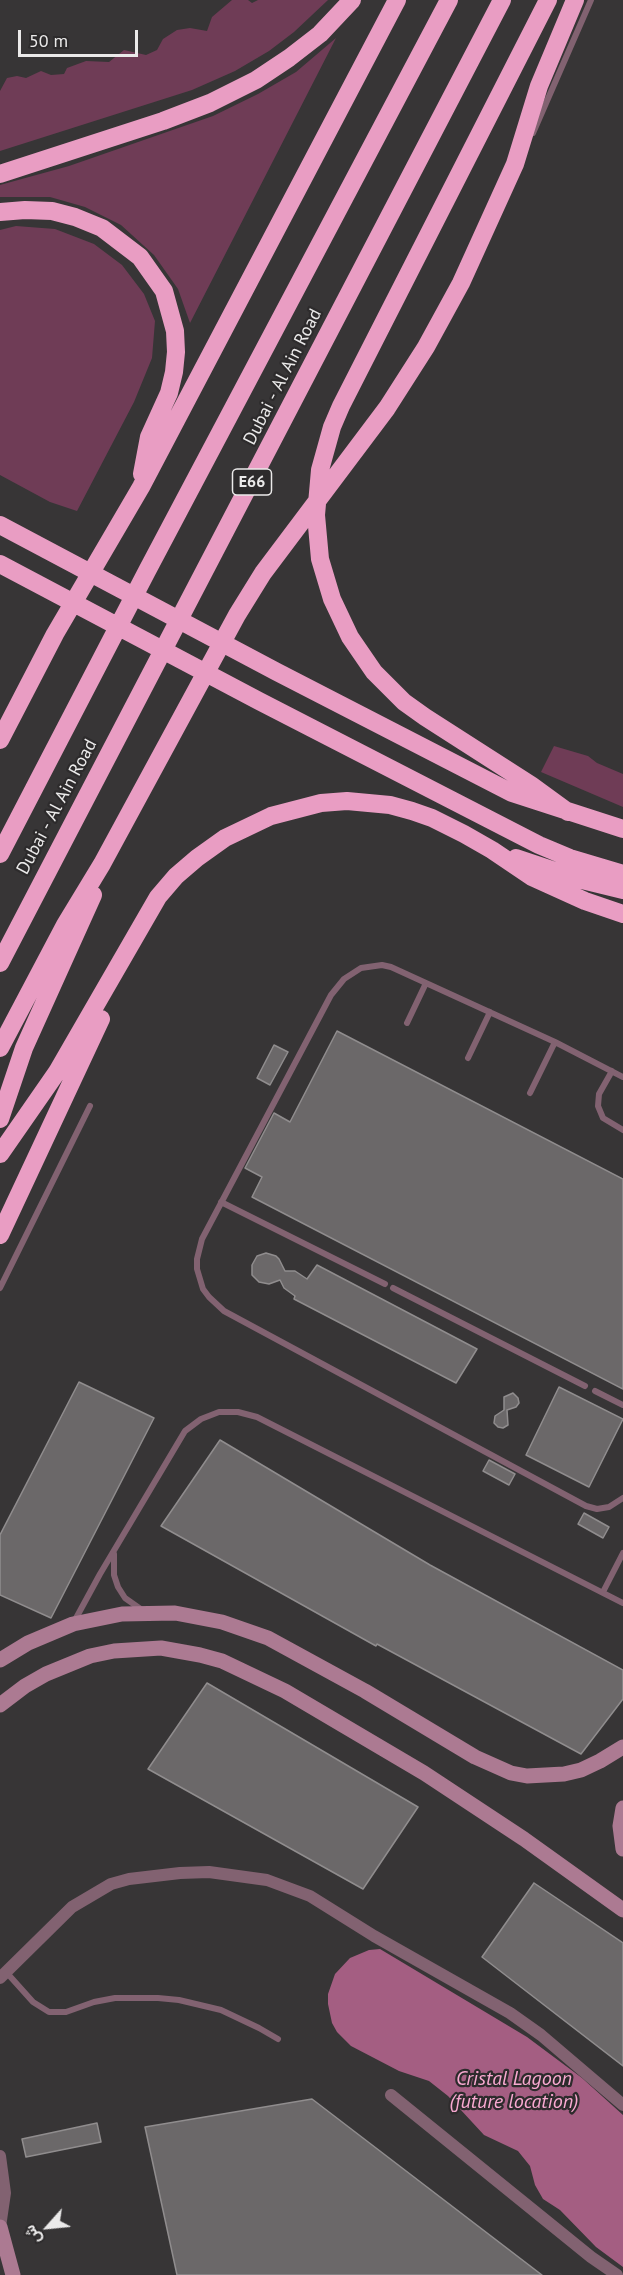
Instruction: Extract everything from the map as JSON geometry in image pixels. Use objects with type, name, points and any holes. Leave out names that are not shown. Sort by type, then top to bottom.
[{"type":"highway","points":[[0,174],[163,121],[210,103],[256,80],[289,58],[320,34],[352,0]]},
{"type":"highway","points":[[0,740],[56,634],[141,487],[397,0]]},
{"type":"highway","name":"Dubai - Al Ain Road","points":[[0,854],[449,0]]},
{"type":"highway","name":"Dubai - Al Ain Road","points":[[0,963],[502,0]]},
{"type":"highway","points":[[548,0],[350,387],[332,427],[320,470],[316,515],[320,559],[332,599],[356,646],[388,687],[425,717],[524,780],[568,812]]},
{"type":"highway","points":[[0,1048],[65,925],[102,864],[237,615],[263,573],[387,408],[426,346],[460,283],[515,164],[539,86],[575,0]]},
{"type":"highway","points":[[0,212],[25,210],[52,212],[102,228],[140,257],[164,291],[175,331],[174,372],[169,393],[149,437],[141,487]]},
{"type":"highway","points":[[0,525],[512,793],[623,830]]},
{"type":"highway","points":[[0,564],[539,845],[570,858],[623,874]]},
{"type":"highway","points":[[0,1154],[57,1072],[158,897],[176,876],[197,858],[247,826],[296,808],[347,801],[390,806],[432,818],[492,850],[512,865],[540,880],[585,901],[623,914]]},
{"type":"highway","points":[[492,850],[573,877],[623,890]]},
{"type":"highway","points":[[0,1119],[24,1048],[85,914],[102,864]]},
{"type":"highway","points":[[0,1235],[120,979],[133,940]]},
{"type":"street","points":[[0,1660],[28,1643],[73,1624],[105,1616],[146,1612],[198,1616],[246,1628],[268,1638],[365,1690],[475,1757],[511,1773],[527,1776],[564,1774],[600,1761],[623,1747]]},
{"type":"street","points":[[0,1705],[46,1674],[68,1664],[114,1651],[161,1648],[222,1661],[285,1691],[424,1773],[524,1839],[623,1910]]},
{"type":"street","points":[[623,1808],[620,1826],[623,1849]]},
{"type":"street","points":[[3,1976],[72,1907],[111,1884],[151,1875],[209,1872],[267,1880],[310,1896],[374,1936],[510,2013],[541,2035],[623,2104]]},
{"type":"street","points":[[392,2095],[591,2257],[617,2275]]},
{"type":"street","points":[[0,2156],[6,2193],[0,2227],[13,2275]]},
{"type":"lane","points":[[515,164],[533,132],[591,0]]},
{"type":"lane","points":[[623,1077],[555,1042],[391,967],[382,965],[361,968],[336,987],[221,1202],[202,1239],[196,1258],[203,1289],[208,1297],[224,1311],[586,1506],[597,1509],[609,1508],[623,1498]]},
{"type":"lane","points":[[407,1023],[426,983]]},
{"type":"lane","points":[[468,1058],[490,1012]]},
{"type":"lane","points":[[530,1093],[555,1042]]},
{"type":"lane","points":[[612,1071],[599,1094],[598,1106],[603,1118],[623,1130]]},
{"type":"lane","points":[[0,1288],[90,1106]]},
{"type":"lane","points":[[221,1202],[385,1284]]},
{"type":"lane","points":[[393,1288],[585,1386]]},
{"type":"lane","points":[[594,1391],[623,1405]]},
{"type":"lane","points":[[73,1624],[185,1431],[201,1419],[219,1412],[238,1412],[257,1417],[623,1603]]},
{"type":"lane","points":[[115,1550],[112,1562],[118,1587],[125,1598],[146,1612]]},
{"type":"lane","points":[[603,1592],[623,1554]]},
{"type":"lane","points":[[3,1976],[33,2002],[49,2012],[66,2012],[94,2002],[115,1998],[147,1997],[179,2000],[200,2004],[240,2018],[278,2039]]},
{"type":"shaded area","points":[[232,0],[248,0],[252,3],[258,0],[328,0],[294,32],[269,51],[235,71],[192,90],[0,151],[0,91],[7,78],[17,76],[26,78],[41,71],[51,75],[64,74],[67,68],[86,61],[109,62],[124,50],[146,55],[157,50],[163,39],[177,30],[190,28],[207,31],[212,17]]},
{"type":"shaded area","points":[[336,38],[190,323],[178,289],[154,255],[121,225],[85,207],[50,197],[0,197],[0,185],[69,166],[213,116],[296,72]]},
{"type":"shaded area","points":[[16,226],[55,229],[94,244],[122,265],[144,294],[155,321],[152,358],[134,402],[77,511],[50,502],[0,475],[0,230]]},
{"type":"shaded area","points":[[554,746],[588,756],[597,763],[623,774],[623,807],[541,772]]},
{"type":"water","name":"Cristal Lagoon (future location)","points":[[380,1949],[527,2037],[582,2078],[623,2115],[623,2267],[596,2247],[560,2210],[543,2199],[535,2185],[530,2166],[518,2151],[484,2135],[448,2096],[429,2081],[399,2071],[351,2046],[337,2032],[332,2023],[328,2004],[328,1994],[335,1974],[350,1958],[369,1950]]},
{"type":"building","points":[[337,1031],[623,1179],[623,1389],[252,1197],[262,1177],[245,1168],[274,1113],[290,1122]]},
{"type":"building","points":[[274,1045],[288,1052],[270,1085],[257,1078]]},
{"type":"building","points":[[266,1253],[276,1256],[285,1271],[295,1271],[307,1279],[317,1265],[477,1349],[456,1383],[294,1299],[295,1296],[284,1288],[280,1280],[269,1284],[259,1282],[252,1275],[252,1265],[257,1256]]},
{"type":"building","points":[[79,1382],[154,1418],[51,1618],[0,1595],[0,1535]]},
{"type":"building","points":[[559,1387],[623,1419],[589,1487],[526,1455]]},
{"type":"building","points":[[513,1393],[519,1403],[516,1407],[507,1410],[508,1425],[503,1428],[498,1427],[494,1423],[495,1416],[504,1410],[504,1397]]},
{"type":"building","points":[[220,1440],[430,1565],[623,1670],[623,1699],[581,1754],[377,1644],[376,1646],[161,1526]]},
{"type":"building","points":[[489,1460],[515,1474],[509,1485],[483,1471]]},
{"type":"building","points":[[584,1513],[609,1527],[603,1538],[578,1524]]},
{"type":"building","points":[[207,1683],[418,1807],[363,1889],[148,1769]]},
{"type":"building","points":[[534,1883],[623,1943],[623,2066],[482,1957]]},
{"type":"building","points":[[312,2099],[542,2275],[177,2275],[145,2127]]},
{"type":"building","points":[[97,2123],[101,2142],[26,2157],[22,2139]]}]
